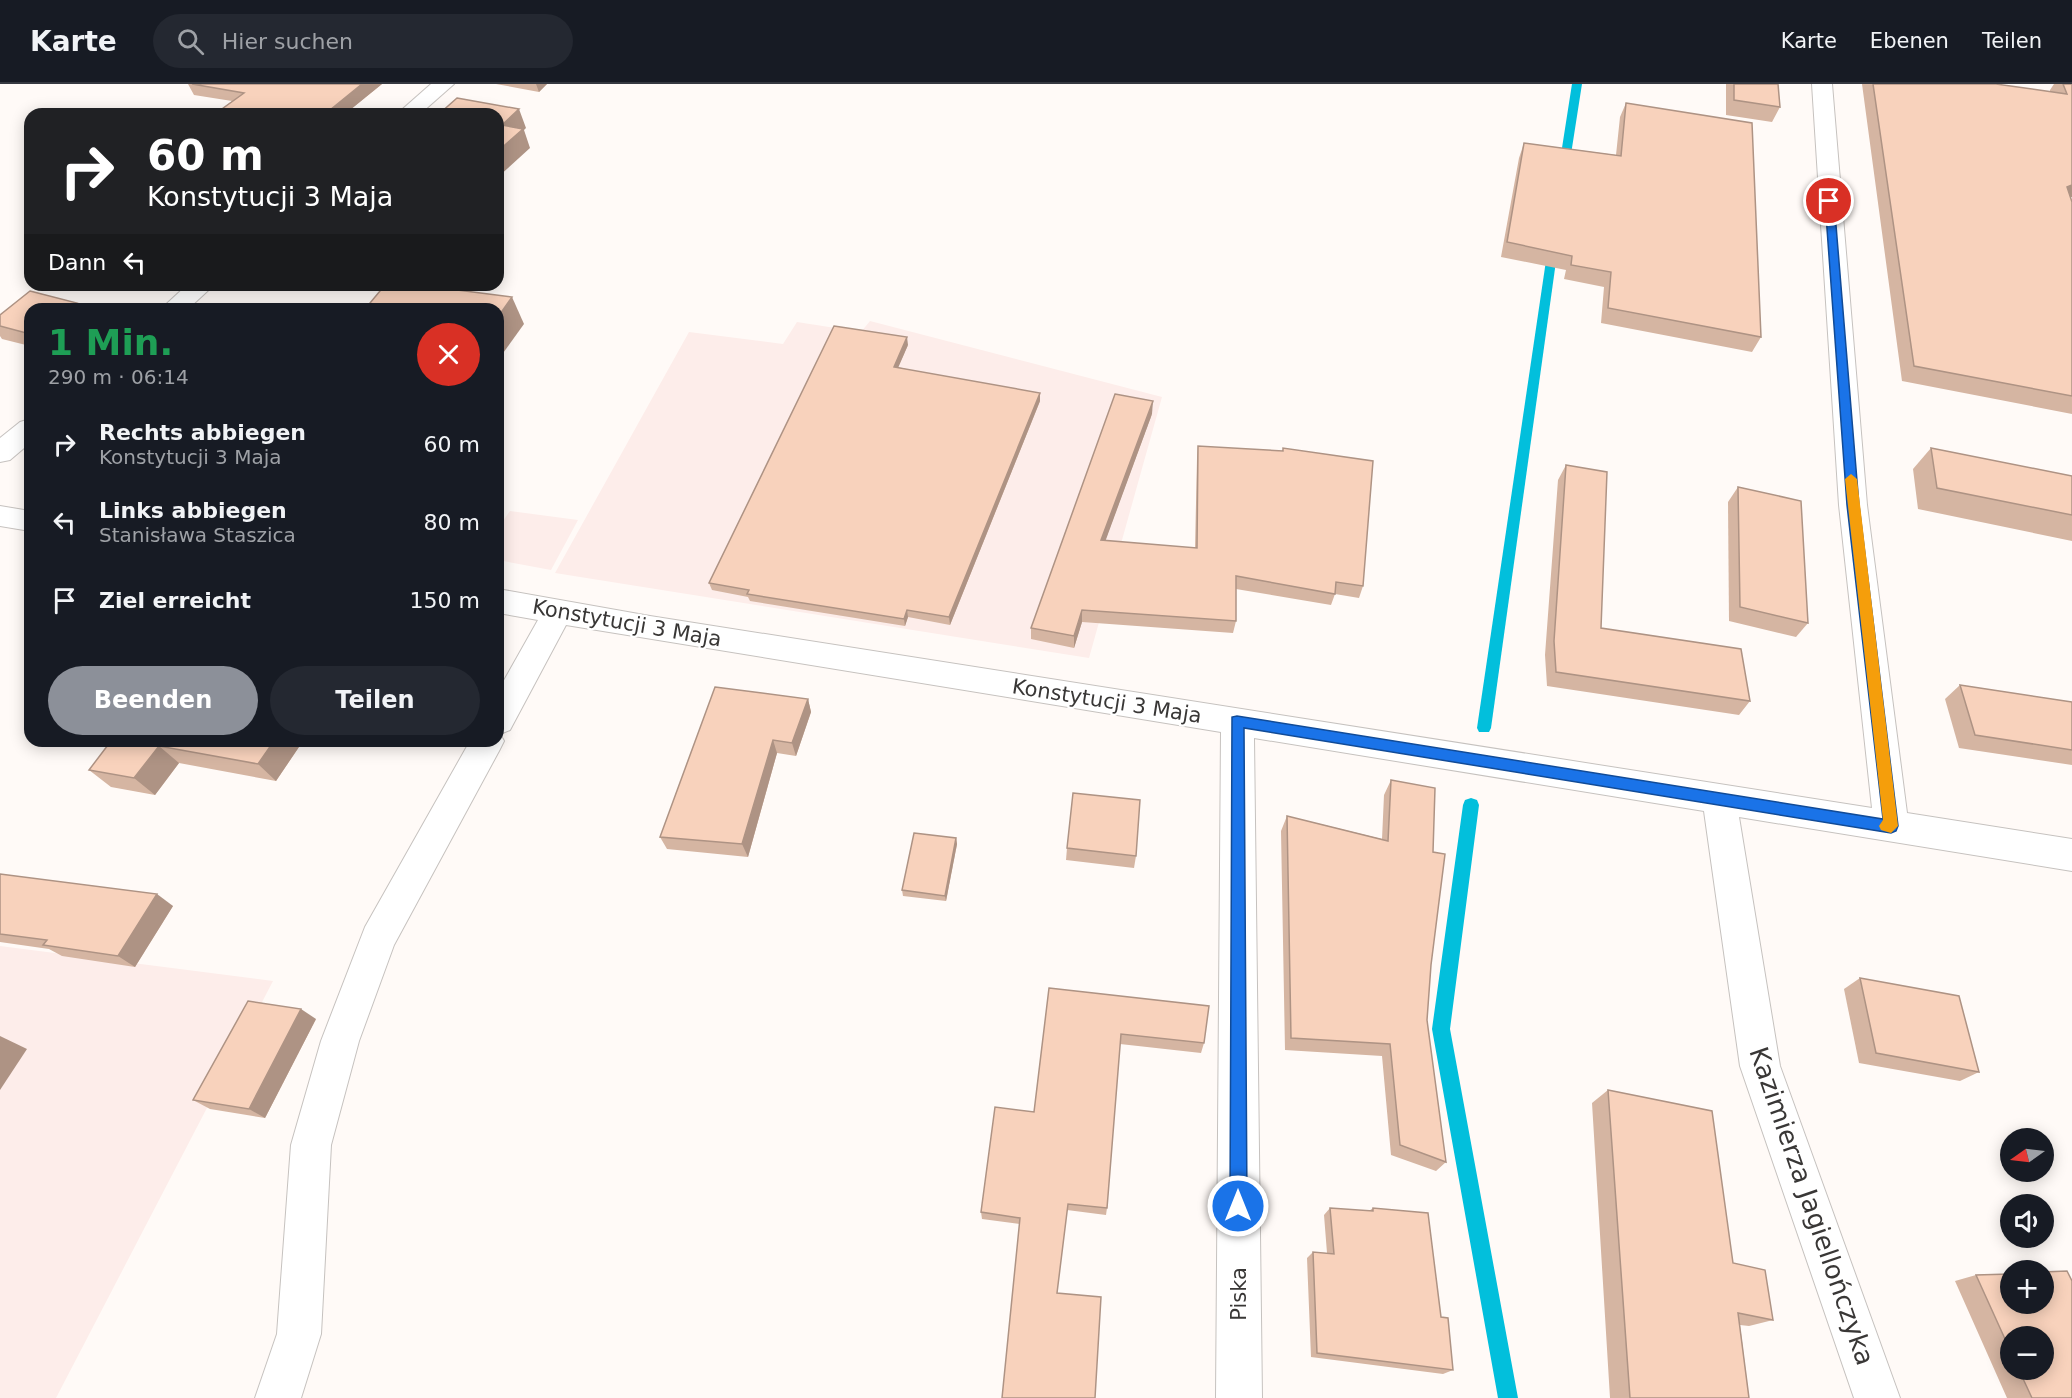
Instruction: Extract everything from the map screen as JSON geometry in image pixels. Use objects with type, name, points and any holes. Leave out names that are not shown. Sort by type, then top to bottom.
[{"type":"street","points":[[414,108],[444,84]]},
{"type":"street","points":[[1822,84],[1853,505],[1891,826]]},
{"type":"street","points":[[180,303],[195,291]]},
{"type":"street","points":[[0,453],[24,433]]},
{"type":"street","points":[[0,516],[24,520]]},
{"type":"street","name":"Konstytucji 3 Maja","points":[[504,602],[650,628],[2072,855]]},
{"type":"street","points":[[504,710],[558,611]]},
{"type":"street","name":"Piska","points":[[1237,721],[1239,1398]]},
{"type":"street","points":[[278,1398],[299,1334],[311,1145],[340,1041],[378,939],[484,747]]},
{"type":"street","name":"Kazimierza Jagiellończyka","points":[[1719,799],[1760,1066],[1877,1398]]},
{"type":"shaded area","points":[[870,321],[1162,397],[1089,658],[555,573],[689,332],[783,344],[797,322],[861,332]]},
{"type":"shaded area","points":[[510,511],[578,520],[551,570],[504,561],[504,520]]},
{"type":"shaded area","points":[[0,946],[273,981],[56,1398],[0,1398]]},
{"type":"building","points":[[192,84],[362,84],[332,108],[223,108],[244,93]]},
{"type":"building","points":[[1734,84],[1778,84],[1780,107],[1734,100]]},
{"type":"building","points":[[1873,84],[1996,84],[2067,94],[2063,84],[2072,84],[2072,185],[2067,187],[2072,202],[2072,396],[1914,366]]},
{"type":"building","points":[[457,98],[519,109],[504,123],[504,108],[446,108]]},
{"type":"building","points":[[1626,103],[1752,123],[1761,337],[1608,308],[1611,272],[1571,265],[1572,256],[1507,242],[1524,143],[1621,156]]},
{"type":"building","points":[[504,125],[523,129],[504,146]]},
{"type":"building","points":[[30,291],[77,303],[24,303],[24,332],[0,326],[0,315]]},
{"type":"building","points":[[380,291],[465,291],[512,297],[504,308],[504,303],[370,303]]},
{"type":"building","points":[[834,326],[907,337],[894,367],[1040,393],[949,617],[907,610],[904,619],[747,594],[749,590],[709,583]]},
{"type":"building","points":[[1115,394],[1153,401],[1101,540],[1197,548],[1198,446],[1283,451],[1283,448],[1373,461],[1363,586],[1336,582],[1335,594],[1236,576],[1236,621],[1082,610],[1074,636],[1031,628]]},
{"type":"building","points":[[1931,448],[2072,476],[2072,515],[1937,488]]},
{"type":"building","points":[[1566,465],[1607,472],[1601,628],[1741,649],[1750,701],[1556,672],[1554,641]]},
{"type":"building","points":[[1738,487],[1801,501],[1808,623],[1740,607]]},
{"type":"building","points":[[1960,685],[2072,702],[2072,750],[1975,735]]},
{"type":"building","points":[[715,687],[808,699],[792,743],[773,740],[742,844],[660,837]]},
{"type":"building","points":[[106,747],[158,747],[134,778],[89,770]]},
{"type":"building","points":[[164,747],[270,747],[258,764]]},
{"type":"building","points":[[1391,780],[1435,788],[1433,852],[1445,854],[1431,965],[1427,1020],[1446,1162],[1400,1145],[1390,1044],[1291,1038],[1287,816],[1388,841]]},
{"type":"building","points":[[1073,793],[1140,800],[1136,856],[1067,848]]},
{"type":"building","points":[[914,833],[956,838],[945,896],[902,890]]},
{"type":"building","points":[[0,874],[157,894],[118,956],[43,945],[47,940],[0,934]]},
{"type":"building","points":[[1860,978],[1959,996],[1979,1072],[1876,1053]]},
{"type":"building","points":[[1049,988],[1209,1006],[1204,1043],[1121,1034],[1107,1208],[1068,1204],[1057,1293],[1101,1297],[1095,1398],[1002,1398],[1020,1218],[981,1212],[995,1107],[1034,1112]]},
{"type":"building","points":[[248,1001],[301,1009],[249,1109],[193,1100]]},
{"type":"building","points":[[1608,1090],[1712,1111],[1733,1263],[1765,1270],[1773,1320],[1738,1313],[1749,1398],[1630,1398]]},
{"type":"building","points":[[1330,1208],[1373,1211],[1373,1208],[1428,1213],[1441,1317],[1448,1318],[1453,1370],[1317,1353],[1313,1252],[1334,1254]]},
{"type":"building","points":[[2067,1271],[2072,1281],[2072,1398],[2032,1398],[2024,1380],[2054,1380],[2054,1326],[2000,1326],[2000,1328],[1976,1275],[2000,1274],[2000,1314],[2054,1314],[2054,1272]]},
{"type":"waterway","points":[[1564,167],[1577,84]]},
{"type":"waterway","points":[[1484,728],[1553,247]]},
{"type":"waterway","points":[[1471,805],[1441,1029],[1508,1398]]},
{"type":"slow traffic","points":[[1851,479],[1891,826],[1886,826]]},
{"type":"route","points":[[1238,1206],[1237,721],[1891,826],[1853,505],[1829,201]]}]
